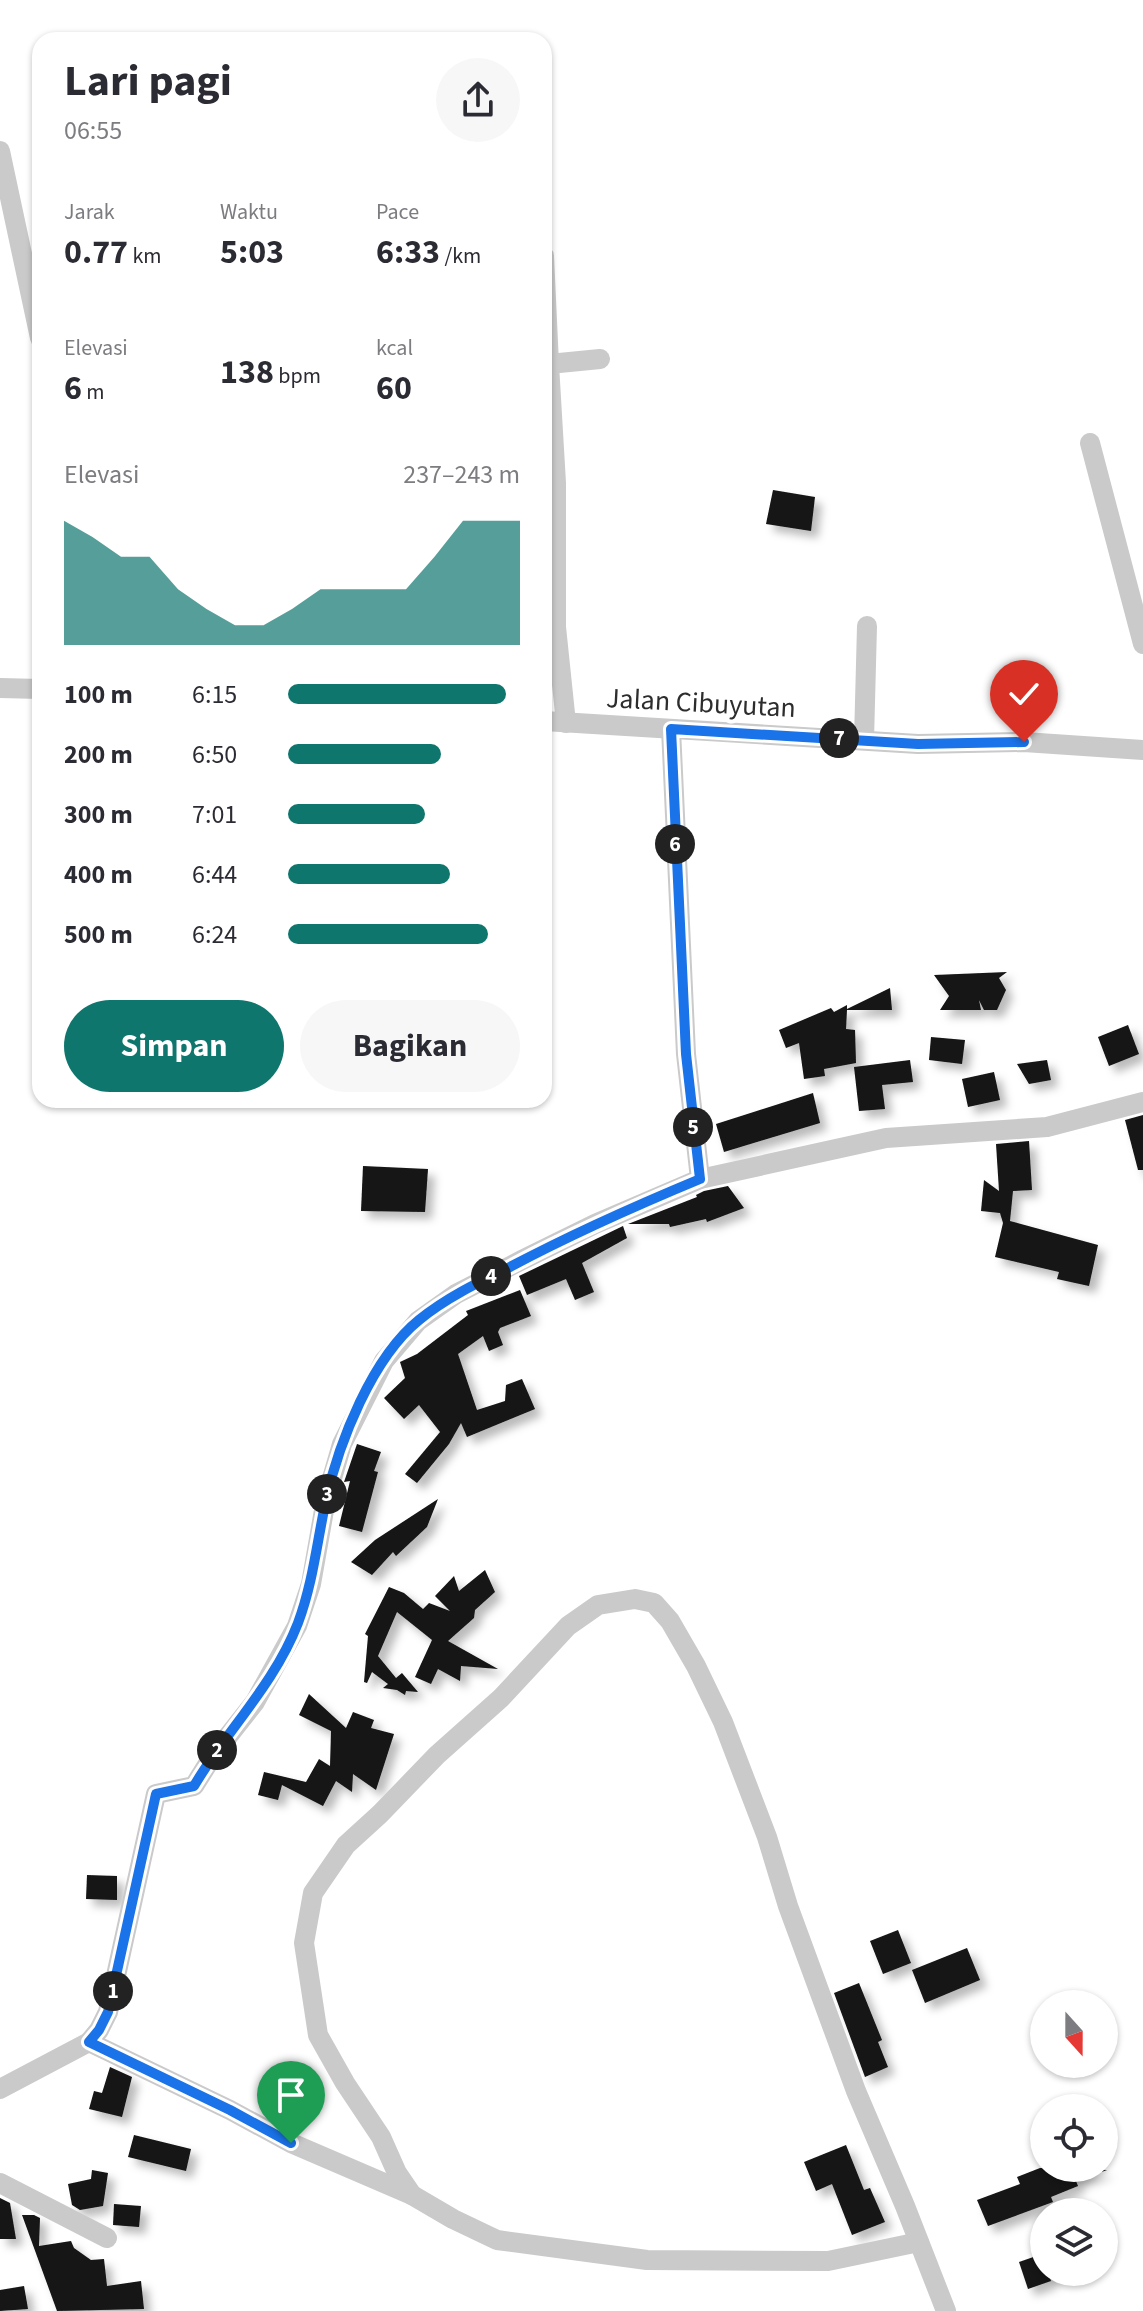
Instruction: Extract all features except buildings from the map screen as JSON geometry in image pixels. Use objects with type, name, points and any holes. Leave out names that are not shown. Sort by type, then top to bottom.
[{"type":"street","points":[[0,151],[32,301]]},
{"type":"street","points":[[552,364],[600,359]]},
{"type":"street","points":[[552,430],[556,483],[556,627],[566,723]]},
{"type":"street","points":[[1090,443],[1143,644]]},
{"type":"street","points":[[864,740],[867,626]]},
{"type":"street","points":[[0,688],[32,689]]},
{"type":"street","name":"Jalan Cibuyutan","points":[[552,722],[918,744],[1024,742],[1143,750]]},
{"type":"street","points":[[671,729],[686,1054],[700,1179]]},
{"type":"street","points":[[0,2089],[89,2042],[99,2030],[108,2012],[156,1794],[194,1786],[275,1669],[297,1626],[311,1584],[326,1499],[342,1444],[384,1361],[418,1321],[456,1294],[595,1224],[700,1179],[886,1138],[1047,1127],[1143,1102]]},
{"type":"street","points":[[412,2195],[397,2173],[381,2137],[318,2035],[304,1943],[313,1893],[346,1845],[437,1755],[501,1698],[568,1626],[598,1605],[635,1599],[654,1603],[670,1621],[723,1722],[856,2091],[946,2311]]},
{"type":"street","points":[[89,2042],[291,2143],[412,2195],[497,2240],[647,2260],[828,2261],[919,2242]]},
{"type":"street","points":[[0,2183],[107,2238]]},
{"type":"route","points":[[291,2143],[89,2042],[108,2012],[156,1794],[194,1786],[275,1669],[297,1626],[311,1584],[326,1499],[342,1444],[384,1361],[418,1321],[456,1294],[595,1224],[700,1179],[686,1054],[671,729],[918,744],[1024,742]]}]
